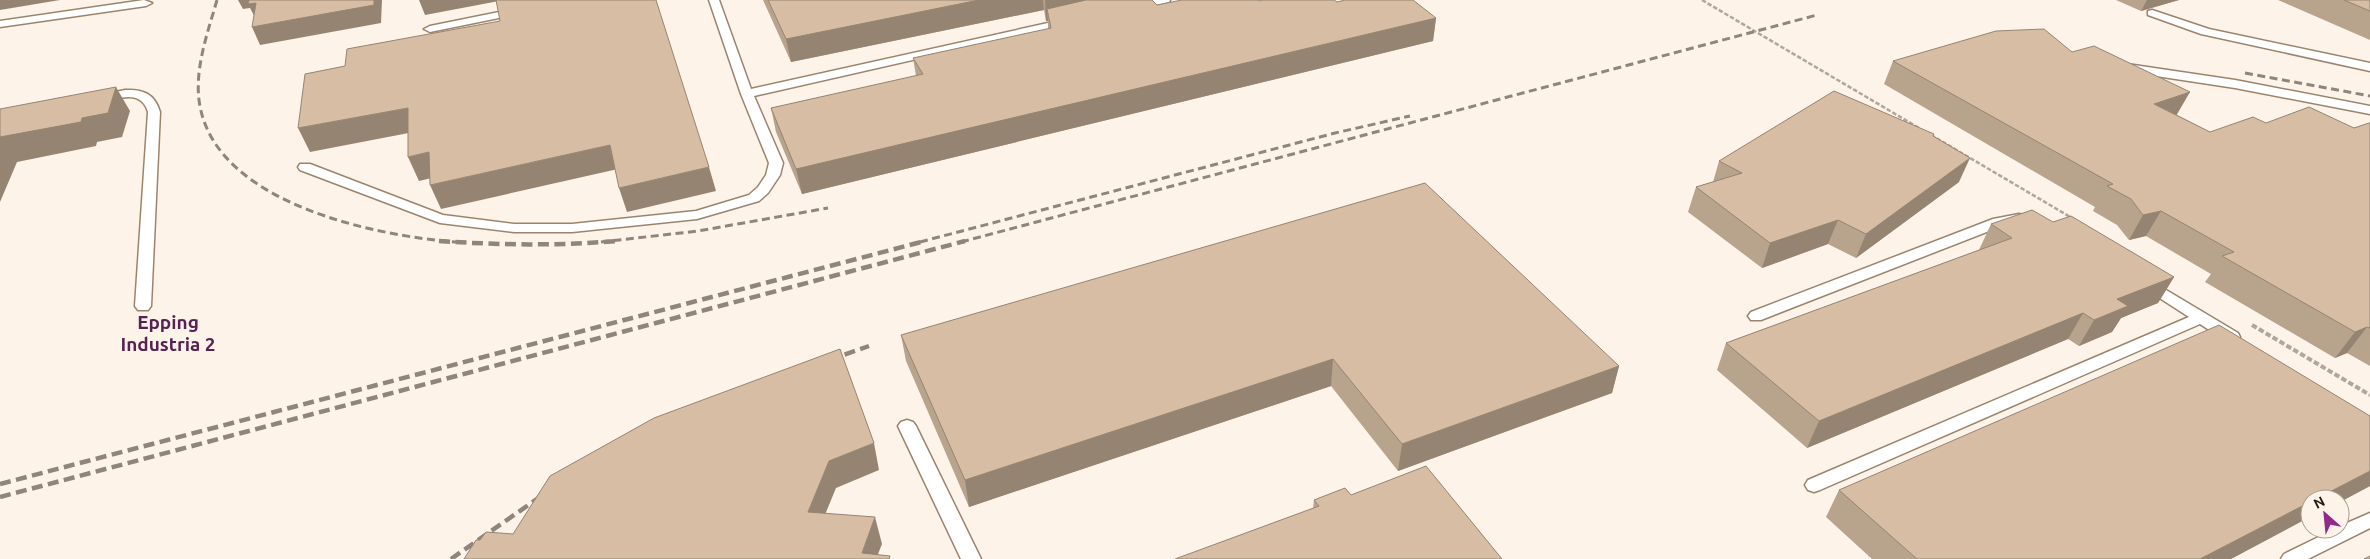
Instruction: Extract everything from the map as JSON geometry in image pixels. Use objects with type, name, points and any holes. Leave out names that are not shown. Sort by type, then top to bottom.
[{"type":"lane","points":[[305,167],[440,219],[514,228],[572,228],[697,215],[754,198],[763,190],[773,175],[776,163],[747,94],[714,0]]},
{"type":"lane","points":[[1126,9],[1165,0]]},
{"type":"lane","points":[[0,24],[146,3]]},
{"type":"lane","points":[[430,29],[528,10]]},
{"type":"lane","points":[[2152,13],[2172,22],[2220,36],[2334,57],[2370,67]]},
{"type":"lane","points":[[747,94],[1078,20]]},
{"type":"lane","points":[[2118,67],[2234,84],[2370,110]]},
{"type":"lane","points":[[84,103],[121,94],[146,96],[152,103],[154,112],[143,306]]},
{"type":"lane","points":[[1756,316],[1998,222],[2033,217]]},
{"type":"lane","points":[[2133,275],[2244,345]]},
{"type":"lane","points":[[1814,485],[2200,318]]},
{"type":"lane","points":[[907,426],[971,559]]},
{"type":"lane","points":[[2291,559],[2370,520]]},
{"type":"path","points":[[1702,0],[2049,204]]},
{"type":"building","points":[[249,0],[374,0],[374,5],[252,27],[256,3],[248,4]]},
{"type":"building","points":[[496,0],[656,0],[709,167],[619,188],[610,145],[430,185],[429,152],[408,157],[408,108],[298,128],[305,74],[345,66],[347,49],[500,21]]},
{"type":"building","points":[[768,0],[979,0],[786,39]]},
{"type":"building","points":[[1086,0],[1152,0],[1157,5],[1182,0],[1334,0],[1337,2],[1345,0],[1413,0],[1436,18],[796,169],[771,108],[923,74],[913,58],[1051,28],[1047,9]]},
{"type":"building","points":[[2344,0],[2370,0],[2370,11]]},
{"type":"building","points":[[2044,29],[2072,52],[2094,46],[2190,92],[2154,104],[2210,132],[2253,117],[2266,123],[2309,107],[2354,128],[2370,123],[2370,328],[2367,327],[2355,332],[2222,256],[2234,252],[2161,211],[2143,215],[2131,199],[2107,186],[2113,184],[1893,61],[1996,31]]},
{"type":"building","points":[[116,87],[108,113],[82,118],[81,122],[0,137],[0,109]]},
{"type":"building","points":[[1834,91],[1934,134],[1933,136],[1970,158],[1866,234],[1838,220],[1770,243],[1696,187],[1742,173],[1719,161]]},
{"type":"building","points":[[1425,183],[1619,366],[1402,444],[1333,359],[965,480],[901,335]]},
{"type":"building","points":[[2032,210],[2053,222],[2071,216],[2174,277],[2117,299],[2128,306],[2094,320],[2083,313],[1819,421],[1726,343],[2012,238],[1991,224]]},
{"type":"building","points":[[2219,325],[2370,416],[2370,471],[2335,489],[2300,489],[2300,507],[2200,559],[1917,559],[1839,490]]},
{"type":"building","points":[[840,349],[874,443],[829,461],[808,512],[875,517],[862,553],[890,556],[889,559],[464,559],[476,540],[480,540],[486,532],[513,534],[550,476],[654,418]]},
{"type":"building","points":[[1426,466],[1502,559],[1175,559],[1319,506],[1314,500],[1345,488],[1351,495]]},
{"type":"railway","points":[[217,0],[199,69],[199,97],[201,111],[215,143],[239,170],[270,192],[306,209],[385,232],[453,242]]},
{"type":"railway","points":[[961,242],[1817,15]]},
{"type":"railway","points":[[2245,73],[2370,96]]},
{"type":"railway","points":[[920,242],[1335,133],[1410,116]]},
{"type":"railway","points":[[601,242],[698,231],[828,208]]},
{"type":"railway","points":[[439,241],[453,242]]},
{"type":"railway","points":[[453,242],[572,244],[617,241]]},
{"type":"railway","points":[[0,484],[925,241]]},
{"type":"railway","points":[[0,497],[965,241]]},
{"type":"railway","points":[[829,360],[869,346]]},
{"type":"railway","points":[[451,559],[547,492]]},
{"type":"district","name":"Epping Industria 2","points":[[168,333]]}]
